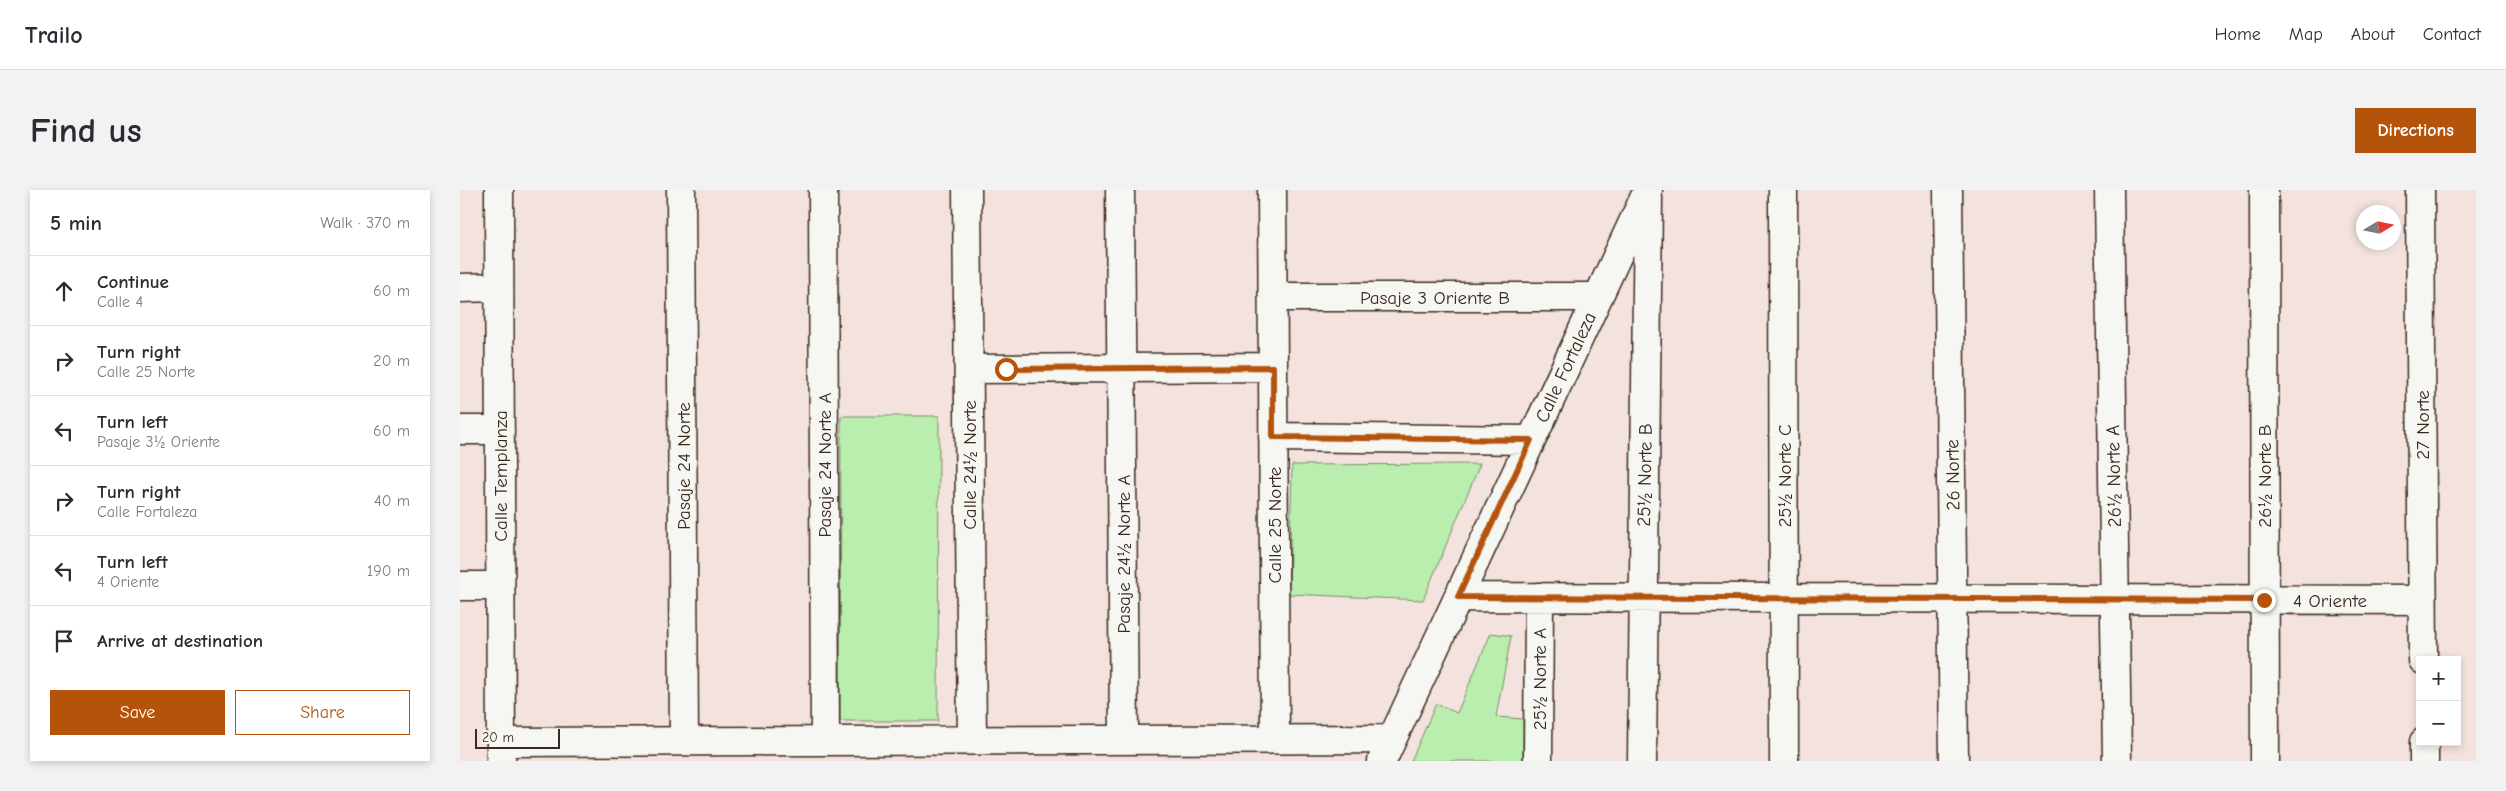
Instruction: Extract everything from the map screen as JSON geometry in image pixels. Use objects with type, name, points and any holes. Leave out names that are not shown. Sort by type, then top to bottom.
[{"type":"street","name":"Calle Templanza","points":[[499,190],[501,752]]},
{"type":"street","name":"Pasaje 24 Norte","points":[[681,190],[684,741]]},
{"type":"street","name":"Pasaje 24 Norte A","points":[[822,190],[825,741]]},
{"type":"street","name":"Calle 24½ Norte","points":[[967,190],[972,740]]},
{"type":"street","name":"Pasaje 24½ Norte A","points":[[1120,190],[1124,740]]},
{"type":"street","name":"Calle 25 Norte","points":[[1272,190],[1275,739]]},
{"type":"street","name":"Calle Fortaleza","points":[[1387,750],[1648,190]]},
{"type":"street","name":"25½ Norte B","points":[[1642,761],[1648,190]]},
{"type":"street","name":"25½ Norte C","points":[[1783,190],[1784,761]]},
{"type":"street","name":"26 Norte","points":[[1948,190],[1954,598],[1954,761]]},
{"type":"street","name":"26½ Norte A","points":[[2109,190],[2118,761]]},
{"type":"street","name":"26½ Norte B","points":[[2264,190],[2265,761]]},
{"type":"street","name":"27 Norte","points":[[2420,190],[2423,656]]},
{"type":"street","points":[[460,288],[499,287]]},
{"type":"street","name":"Pasaje 3 Oriente B","points":[[1272,297],[1598,297]]},
{"type":"street","points":[[969,369],[1273,367]]},
{"type":"street","points":[[460,430],[500,430]]},
{"type":"street","points":[[1273,437],[1531,440]]},
{"type":"street","points":[[460,586],[500,586]]},
{"type":"street","name":"4 Oriente","points":[[1458,597],[2422,600]]},
{"type":"street","name":"25½ Norte A","points":[[1538,761],[1539,597]]},
{"type":"street","points":[[501,752],[684,741],[972,740],[1068,750],[1124,740],[1275,739],[1387,750]]},
{"type":"street","points":[[2424,746],[2424,761]]},
{"type":"green space","points":[[841,416],[939,416],[938,721],[840,721]]},
{"type":"green space","points":[[1480,464],[1423,600],[1289,594],[1292,465]]},
{"type":"green space","points":[[1491,633],[1511,636],[1496,717],[1523,719],[1523,761],[1411,761],[1436,704],[1457,713]]},
{"type":"route","points":[[1006,369],[1273,367],[1273,437],[1531,440],[1458,597],[2264,600]]}]
